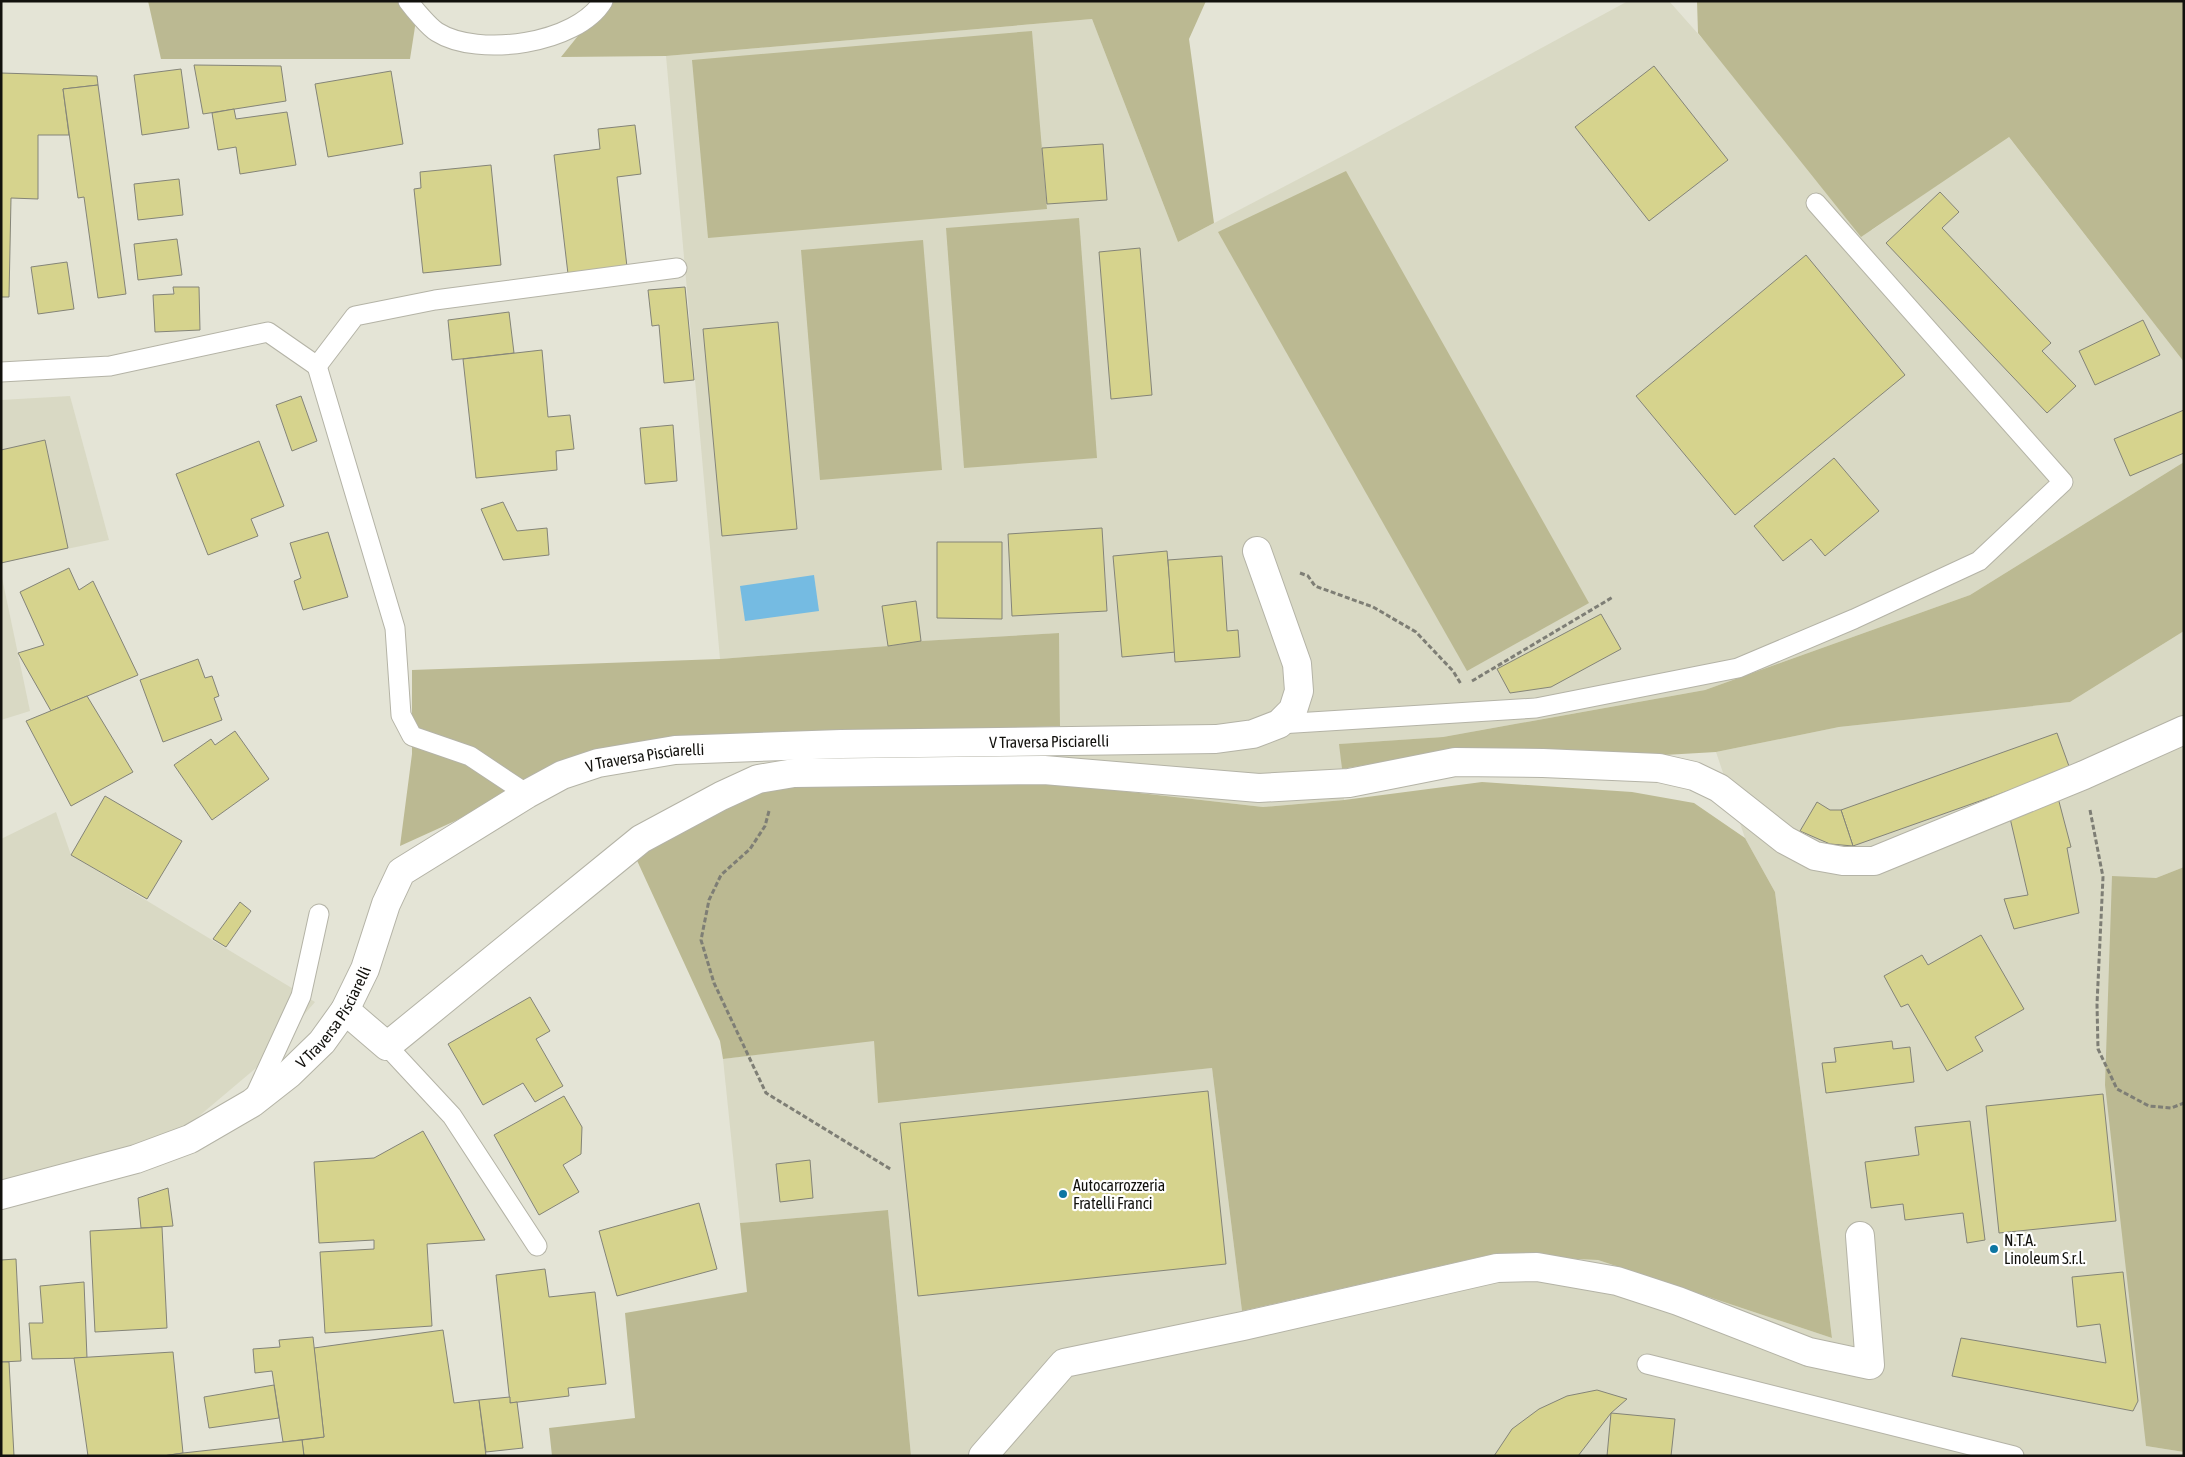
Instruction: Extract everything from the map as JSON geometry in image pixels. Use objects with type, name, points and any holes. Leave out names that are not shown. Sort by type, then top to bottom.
[{"type":"street","name":"V Traversa Pisciarelli","points":[[1,1195],[136,1159],[181,1143],[252,1102],[289,1074],[322,1042],[345,1010],[365,969],[386,904],[401,872],[526,794],[562,775],[598,763],[675,750],[841,744],[1216,739],[1253,734],[1278,724],[1293,710],[1299,691],[1296,664],[1259,557]]},
{"type":"street","points":[[345,1010],[387,1046],[641,839],[721,796],[758,779],[794,773],[1044,770],[1259,788],[1349,783],[1455,762],[1660,768],[1694,776],[1719,788],[1786,840],[1816,856],[1843,861],[1874,861],[2084,775],[2184,730]]},
{"type":"street","points":[[983,1456],[1064,1363],[1253,1324],[1497,1268],[1537,1267],[1617,1281],[1678,1301],[1810,1352],[1870,1365],[1860,1236]]},
{"type":"lane","points":[[408,1],[437,32],[468,45],[529,43],[553,37],[598,9],[603,1]]},
{"type":"lane","points":[[1278,724],[1536,708],[1738,668],[1854,619],[1979,562],[2063,482],[1816,203]]},
{"type":"lane","points":[[318,366],[355,316],[435,300],[677,268]]},
{"type":"lane","points":[[1,372],[110,366],[268,332],[318,366],[395,628],[401,716],[412,736],[470,756],[526,794]]},
{"type":"lane","points":[[252,1102],[301,996],[319,914]]},
{"type":"lane","points":[[387,1046],[452,1116],[536,1246]]},
{"type":"lane","points":[[1647,1364],[2014,1456]]},
{"type":"path","points":[[1259,557],[1308,576],[1315,586],[1373,607],[1416,632],[1453,671],[1463,686]]},
{"type":"path","points":[[1471,682],[1613,597]]},
{"type":"path","points":[[2084,775],[2103,877],[2097,1004],[2098,1049],[2117,1089],[2148,1106],[2171,1108],[2184,1103]]},
{"type":"path","points":[[758,779],[770,808],[765,826],[750,849],[721,875],[709,900],[701,940],[714,983],[766,1093],[892,1170]]},
{"type":"shaded area","points":[[148,1],[419,1],[410,59],[161,59]]},
{"type":"shaded area","points":[[606,1],[1206,1],[1189,39],[1214,223],[1178,242],[1092,19],[666,56],[561,57]]},
{"type":"shaded area","points":[[1628,1],[1669,1],[1872,230],[2008,136],[2184,362],[2184,462],[1970,595],[1705,690],[1443,737],[1340,744],[1344,800],[1263,807],[1060,784],[1059,633],[921,641],[888,646],[720,659],[666,56],[1092,19],[1178,242],[1354,150]]},
{"type":"shaded area","points":[[1697,1],[2184,1],[2184,362],[2009,137],[1861,237],[1698,33]]},
{"type":"shaded area","points":[[1032,31],[1047,209],[708,238],[692,60]]},
{"type":"shaded area","points":[[1346,171],[1589,603],[1467,671],[1218,232]]},
{"type":"shaded area","points":[[1079,218],[1097,458],[964,468],[946,228]]},
{"type":"shaded area","points":[[923,240],[942,470],[820,480],[801,250]]},
{"type":"shaded area","points":[[70,396],[109,540],[1,563],[1,400]]},
{"type":"shaded area","points":[[2184,462],[2184,631],[2070,702],[1839,727],[1716,752],[1647,756],[1459,749],[1342,769],[1339,744],[1443,737],[1705,690],[1970,595]]},
{"type":"shaded area","points":[[1,573],[30,711],[1,720]]},
{"type":"shaded area","points":[[2184,631],[2184,867],[2156,878],[2143,878],[2146,1446],[2184,1452],[2184,1456],[911,1456],[888,1210],[740,1223],[723,1059],[874,1040],[879,1103],[1212,1068],[1242,1311],[1489,1255],[1598,1260],[1832,1338],[1775,892],[1745,838],[1716,752],[1839,727],[2070,702]]},
{"type":"shaded area","points":[[1059,633],[1060,726],[650,742],[580,757],[455,821],[400,846],[412,754],[412,670],[720,659],[888,646],[921,641]]},
{"type":"shaded area","points":[[1482,782],[1632,792],[1694,803],[1745,838],[1775,892],[1832,1338],[1598,1260],[1489,1255],[1242,1311],[1212,1068],[878,1103],[874,1041],[723,1059],[720,1041],[634,854],[742,794],[794,785],[1060,784],[1263,807],[1344,800]]},
{"type":"shaded area","points":[[56,812],[71,855],[315,1002],[262,1063],[179,1133],[1,1186],[1,839]]},
{"type":"shaded area","points":[[2184,867],[2184,1452],[2146,1446],[2105,1085],[2112,876],[2156,878]]},
{"type":"shaded area","points":[[888,1210],[911,1456],[552,1456],[549,1428],[635,1418],[625,1313],[747,1292],[740,1223]]},
{"type":"water","points":[[814,575],[819,611],[745,621],[740,586]]},
{"type":"building","points":[[194,65],[281,66],[286,101],[203,114]]},
{"type":"building","points":[[1654,66],[1728,160],[1649,221],[1575,127]]},
{"type":"building","points":[[181,69],[189,128],[142,135],[134,75]]},
{"type":"building","points":[[391,71],[403,144],[328,157],[315,84]]},
{"type":"building","points":[[1,73],[97,76],[98,85],[63,89],[69,135],[38,135],[38,199],[11,198],[9,297],[1,297]]},
{"type":"building","points":[[98,85],[126,294],[98,298],[84,197],[78,198],[63,89]]},
{"type":"building","points":[[234,109],[236,119],[287,112],[296,165],[240,174],[236,147],[218,150],[212,113]]},
{"type":"building","points":[[635,125],[641,174],[617,177],[627,267],[568,274],[554,155],[600,149],[598,129]]},
{"type":"building","points":[[1103,144],[1107,200],[1047,204],[1042,148]]},
{"type":"building","points":[[491,165],[501,265],[423,273],[414,189],[421,188],[420,172]]},
{"type":"building","points":[[179,179],[183,215],[138,220],[134,184]]},
{"type":"building","points":[[1940,192],[1959,212],[1942,228],[2051,343],[2042,351],[2076,386],[2047,413],[1886,243]]},
{"type":"building","points":[[177,239],[182,275],[138,280],[134,244]]},
{"type":"building","points":[[1140,248],[1152,395],[1111,399],[1099,252]]},
{"type":"building","points":[[1806,255],[1905,375],[1735,515],[1636,396]]},
{"type":"building","points":[[67,262],[74,309],[38,314],[31,267]]},
{"type":"building","points":[[173,287],[199,287],[200,330],[155,332],[153,295],[174,294]]},
{"type":"building","points":[[685,287],[694,380],[664,383],[659,325],[652,326],[648,290]]},
{"type":"building","points":[[509,312],[514,353],[452,360],[448,320]]},
{"type":"building","points":[[2143,320],[2160,355],[2095,385],[2079,351]]},
{"type":"building","points":[[778,322],[797,529],[722,536],[703,329]]},
{"type":"building","points":[[542,350],[548,417],[570,415],[574,449],[556,451],[557,470],[476,478],[463,359]]},
{"type":"building","points":[[301,396],[317,441],[292,451],[276,405]]},
{"type":"building","points":[[2184,410],[2184,453],[2130,476],[2114,439]]},
{"type":"building","points":[[673,425],[677,481],[645,484],[640,428]]},
{"type":"building","points":[[45,440],[68,548],[1,563],[1,450]]},
{"type":"building","points":[[259,441],[284,506],[251,519],[258,536],[208,555],[176,474]]},
{"type":"building","points":[[1834,458],[1879,511],[1825,556],[1811,539],[1783,561],[1754,526]]},
{"type":"building","points":[[503,502],[517,531],[547,528],[549,555],[503,560],[481,509]]},
{"type":"building","points":[[1102,528],[1107,611],[1012,616],[1008,534]]},
{"type":"building","points":[[328,532],[348,597],[303,610],[294,581],[301,578],[290,543]]},
{"type":"building","points":[[937,542],[1002,542],[1002,619],[937,618]]},
{"type":"building","points":[[1167,551],[1176,652],[1122,657],[1113,556]]},
{"type":"building","points":[[1222,556],[1227,631],[1238,630],[1240,657],[1175,662],[1168,560]]},
{"type":"building","points":[[69,568],[79,590],[93,581],[138,675],[51,711],[18,653],[44,645],[20,592]]},
{"type":"building","points":[[916,601],[921,641],[888,646],[882,606]]},
{"type":"building","points":[[1601,614],[1621,649],[1551,687],[1510,693],[1497,669]]},
{"type":"building","points":[[198,659],[205,678],[212,676],[219,696],[214,698],[222,720],[163,742],[140,680]]},
{"type":"building","points":[[87,696],[133,772],[71,806],[26,721]]},
{"type":"building","points":[[235,731],[269,779],[212,820],[174,765],[211,739],[215,745]]},
{"type":"building","points":[[2057,733],[2070,769],[1853,846],[1841,810]]},
{"type":"building","points":[[2057,794],[2071,847],[2067,848],[2079,913],[2014,929],[2004,899],[2028,895],[2010,818]]},
{"type":"building","points":[[105,796],[182,841],[147,899],[71,855]]},
{"type":"building","points":[[1817,802],[1830,810],[1841,810],[1853,846],[1830,844],[1800,831]]},
{"type":"building","points":[[240,902],[251,911],[226,947],[213,939]]},
{"type":"building","points":[[1981,935],[2024,1009],[1975,1037],[1983,1051],[1947,1071],[1908,1004],[1901,1007],[1884,976],[1922,955],[1928,965]]},
{"type":"building","points":[[530,997],[550,1031],[536,1039],[563,1086],[535,1102],[523,1083],[483,1105],[448,1044]]},
{"type":"building","points":[[1892,1041],[1893,1049],[1910,1047],[1914,1082],[1826,1093],[1822,1063],[1836,1062],[1834,1048]]},
{"type":"building","name":"Autocarrozzeria Fratelli Franci","points":[[1208,1091],[1226,1264],[918,1296],[900,1123]]},
{"type":"building","points":[[2103,1094],[2116,1221],[1999,1233],[1986,1106]]},
{"type":"building","points":[[564,1096],[582,1127],[581,1154],[563,1165],[579,1192],[539,1215],[494,1135]]},
{"type":"building","points":[[1970,1121],[1985,1240],[1967,1243],[1963,1213],[1905,1220],[1903,1204],[1871,1208],[1865,1162],[1919,1155],[1915,1127]]},
{"type":"building","points":[[423,1131],[485,1240],[427,1244],[432,1326],[325,1333],[320,1252],[374,1249],[374,1240],[319,1243],[314,1162],[374,1158]]},
{"type":"building","points":[[810,1160],[813,1198],[780,1202],[776,1164]]},
{"type":"building","points":[[168,1188],[173,1226],[141,1228],[138,1198]]},
{"type":"building","points":[[699,1203],[717,1269],[617,1296],[599,1231]]},
{"type":"building","points":[[162,1227],[167,1328],[95,1332],[90,1231]]},
{"type":"building","points":[[16,1259],[21,1361],[1,1362],[1,1260]]},
{"type":"building","points":[[545,1269],[549,1297],[595,1292],[606,1384],[568,1388],[569,1396],[510,1403],[496,1275]]},
{"type":"building","points":[[2123,1272],[2138,1401],[2133,1411],[1952,1376],[1961,1338],[2106,1363],[2100,1324],[2077,1327],[2072,1277]]},
{"type":"building","points":[[84,1282],[87,1358],[32,1359],[29,1323],[43,1323],[40,1286]]},
{"type":"building","points":[[443,1330],[454,1403],[479,1400],[486,1456],[304,1456],[302,1440],[324,1437],[314,1348]]},
{"type":"building","points":[[313,1337],[324,1437],[283,1442],[272,1371],[255,1373],[253,1349],[280,1347],[279,1340]]},
{"type":"building","points":[[173,1352],[183,1453],[163,1456],[88,1456],[74,1358]]},
{"type":"building","points":[[1,1362],[9,1362],[14,1456],[1,1456]]},
{"type":"building","points":[[274,1385],[279,1418],[209,1428],[204,1397]]},
{"type":"building","points":[[1597,1390],[1627,1399],[1611,1413],[1578,1456],[1494,1456],[1512,1429],[1539,1409],[1567,1396]]},
{"type":"building","points":[[510,1397],[510,1403],[517,1402],[523,1448],[486,1452],[479,1400]]},
{"type":"building","points":[[1611,1413],[1675,1419],[1671,1456],[1607,1456]]},
{"type":"building","points":[[302,1440],[304,1456],[163,1456],[183,1453]]},
{"type":"place","name":"Autocarrozzeria Fratelli Franci","points":[[1063,1194]]},
{"type":"place","name":"N.T.A. Linoleum S.r.l.","points":[[1994,1249]]}]
